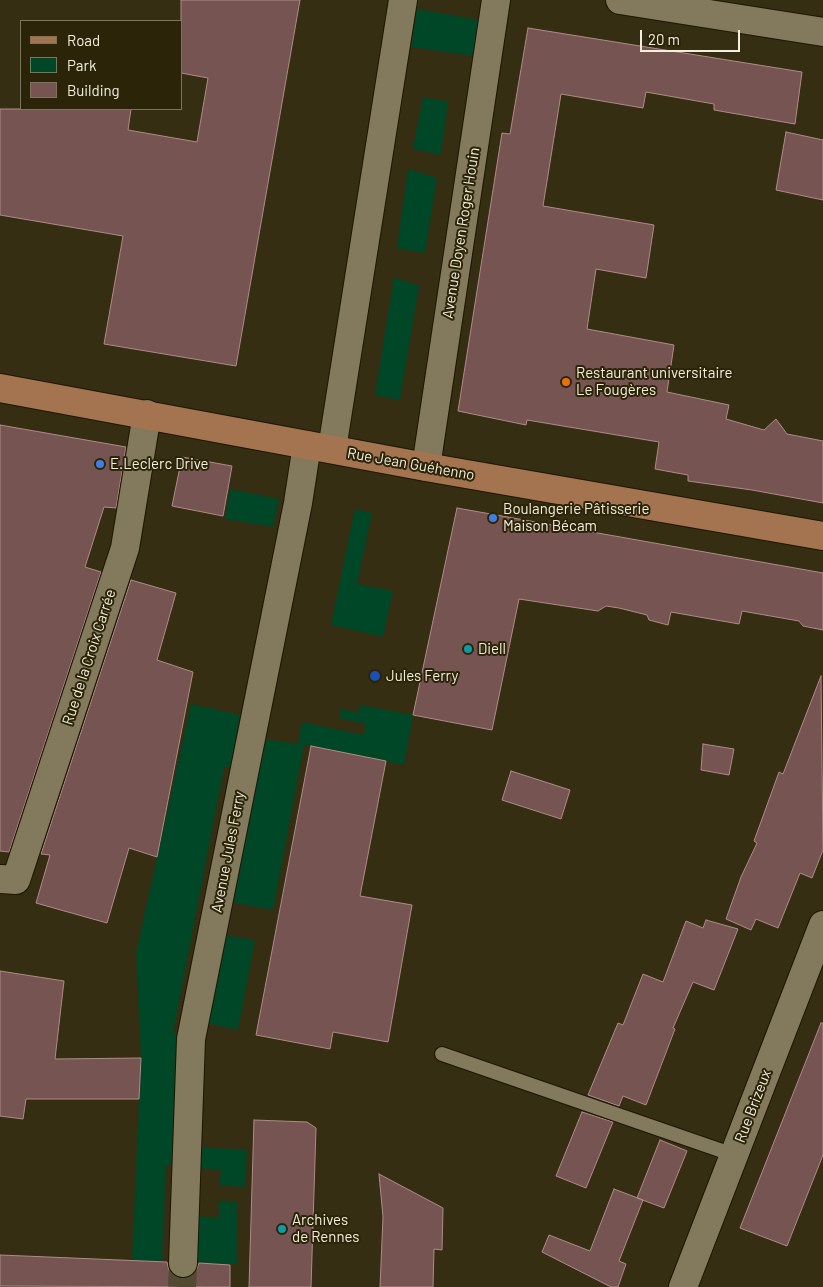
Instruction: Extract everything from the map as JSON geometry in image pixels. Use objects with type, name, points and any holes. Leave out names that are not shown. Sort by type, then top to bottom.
[{"type":"main road","name":"Rue Jean Guéhenno","points":[[0,388],[426,467],[823,536]]},
{"type":"street","points":[[320,447],[403,0]]},
{"type":"street","name":"Avenue Doyen Roger Houin","points":[[426,467],[496,0]]},
{"type":"street","points":[[620,0],[823,32]]},
{"type":"street","name":"Rue de la Croix Carrée","points":[[0,879],[16,880],[125,548],[148,414]]},
{"type":"street","name":"Avenue Jules Ferry","points":[[183,1263],[192,1039],[298,503],[320,447]]},
{"type":"street","name":"Rue Brizeux","points":[[683,1287],[823,925]]},
{"type":"lane","points":[[442,1054],[734,1155]]},
{"type":"green space","points":[[417,9],[479,20],[473,56],[411,47]]},
{"type":"green space","points":[[423,97],[448,102],[441,155],[413,149]]},
{"type":"green space","points":[[408,169],[437,178],[425,253],[397,248]]},
{"type":"green space","points":[[394,277],[419,286],[400,400],[375,395]]},
{"type":"green space","points":[[230,489],[279,499],[273,527],[225,519]]},
{"type":"green space","points":[[355,509],[372,513],[357,584],[393,591],[383,637],[331,625]]},
{"type":"green space","points":[[191,704],[240,715],[231,767],[224,767],[173,1033],[179,1035],[171,1165],[166,1165],[162,1262],[132,1261],[141,1058],[136,953]]},
{"type":"green space","points":[[360,705],[413,715],[404,765],[304,745],[273,910],[230,902],[262,739],[298,744],[302,722],[363,735],[366,724],[339,718],[341,709],[358,713]]},
{"type":"green space","points":[[224,935],[255,940],[238,1030],[206,1023]]},
{"type":"green space","points":[[198,1147],[247,1150],[245,1187],[219,1185],[221,1170],[196,1168]]},
{"type":"green space","points":[[219,1201],[237,1202],[237,1264],[191,1263],[195,1216],[219,1218]]},
{"type":"building","points":[[181,0],[300,0],[236,366],[104,344],[123,236],[0,215],[0,109],[131,110],[128,130],[197,142],[208,78],[182,73]]},
{"type":"building","points":[[528,28],[802,72],[795,124],[714,110],[714,104],[646,92],[643,108],[561,94],[543,206],[654,225],[646,278],[596,269],[587,329],[674,345],[667,392],[729,405],[726,419],[764,430],[776,419],[787,434],[823,441],[823,503],[688,481],[688,475],[655,469],[659,442],[527,420],[526,425],[458,411],[502,133],[510,134]]},
{"type":"building","points":[[786,132],[823,140],[823,200],[776,190]]},
{"type":"building","points":[[0,425],[126,447],[116,508],[104,507],[85,567],[101,572],[9,852],[0,851]]},
{"type":"building","points":[[182,457],[232,466],[223,516],[172,506]]},
{"type":"building","points":[[457,508],[823,573],[823,630],[803,626],[799,621],[742,611],[739,624],[671,612],[668,625],[649,620],[647,615],[619,608],[606,606],[598,611],[519,599],[492,730],[413,715]]},
{"type":"building","points":[[131,580],[176,593],[157,660],[193,672],[157,857],[129,848],[107,923],[36,903],[50,855],[41,854]]},
{"type":"building","points":[[821,676],[823,850],[812,878],[800,873],[778,928],[756,919],[751,930],[726,919],[741,877],[757,843],[754,841],[779,772],[783,774]]},
{"type":"building","points":[[703,744],[734,749],[729,775],[701,770]]},
{"type":"building","points":[[311,746],[386,761],[360,896],[412,905],[388,1042],[333,1032],[330,1049],[256,1035]]},
{"type":"building","points":[[511,771],[570,790],[561,819],[502,800]]},
{"type":"building","points":[[706,920],[738,929],[714,990],[693,982],[673,1028],[675,1029],[646,1105],[623,1096],[619,1106],[588,1095],[618,1023],[623,1025],[643,974],[663,982],[686,921],[703,928]]},
{"type":"building","points":[[0,971],[64,981],[55,1059],[141,1058],[139,1099],[26,1099],[23,1119],[0,1116]]},
{"type":"building","points":[[821,1023],[823,1023],[823,1155],[787,1246],[740,1228]]},
{"type":"building","points":[[582,1112],[613,1122],[586,1188],[556,1176]]},
{"type":"building","name":"Archives de Rennes","points":[[254,1120],[307,1122],[316,1128],[311,1287],[249,1287]]},
{"type":"building","points":[[660,1140],[687,1151],[664,1208],[637,1198]]},
{"type":"building","points":[[379,1174],[443,1208],[442,1250],[434,1249],[433,1287],[380,1287],[383,1217]]},
{"type":"building","points":[[614,1189],[643,1200],[619,1261],[626,1264],[618,1287],[611,1287],[542,1252],[549,1235],[590,1251]]},
{"type":"building","points":[[0,1255],[167,1262],[169,1271],[182,1279],[191,1277],[199,1263],[230,1265],[230,1287],[0,1286]]},
{"type":"tunnel","points":[[182,1287],[183,1263]]},
{"type":"place","name":"Restaurant universitaire Le Fougères","points":[[566,382]]},
{"type":"place","name":"E.Leclerc Drive","points":[[100,464]]},
{"type":"place","name":"Boulangerie Pâtisserie Maison Bécam","points":[[493,518]]},
{"type":"place","name":"Diell","points":[[468,649]]},
{"type":"place","name":"Jules Ferry","points":[[375,676]]},
{"type":"place","name":"Archives de Rennes","points":[[282,1229]]}]
